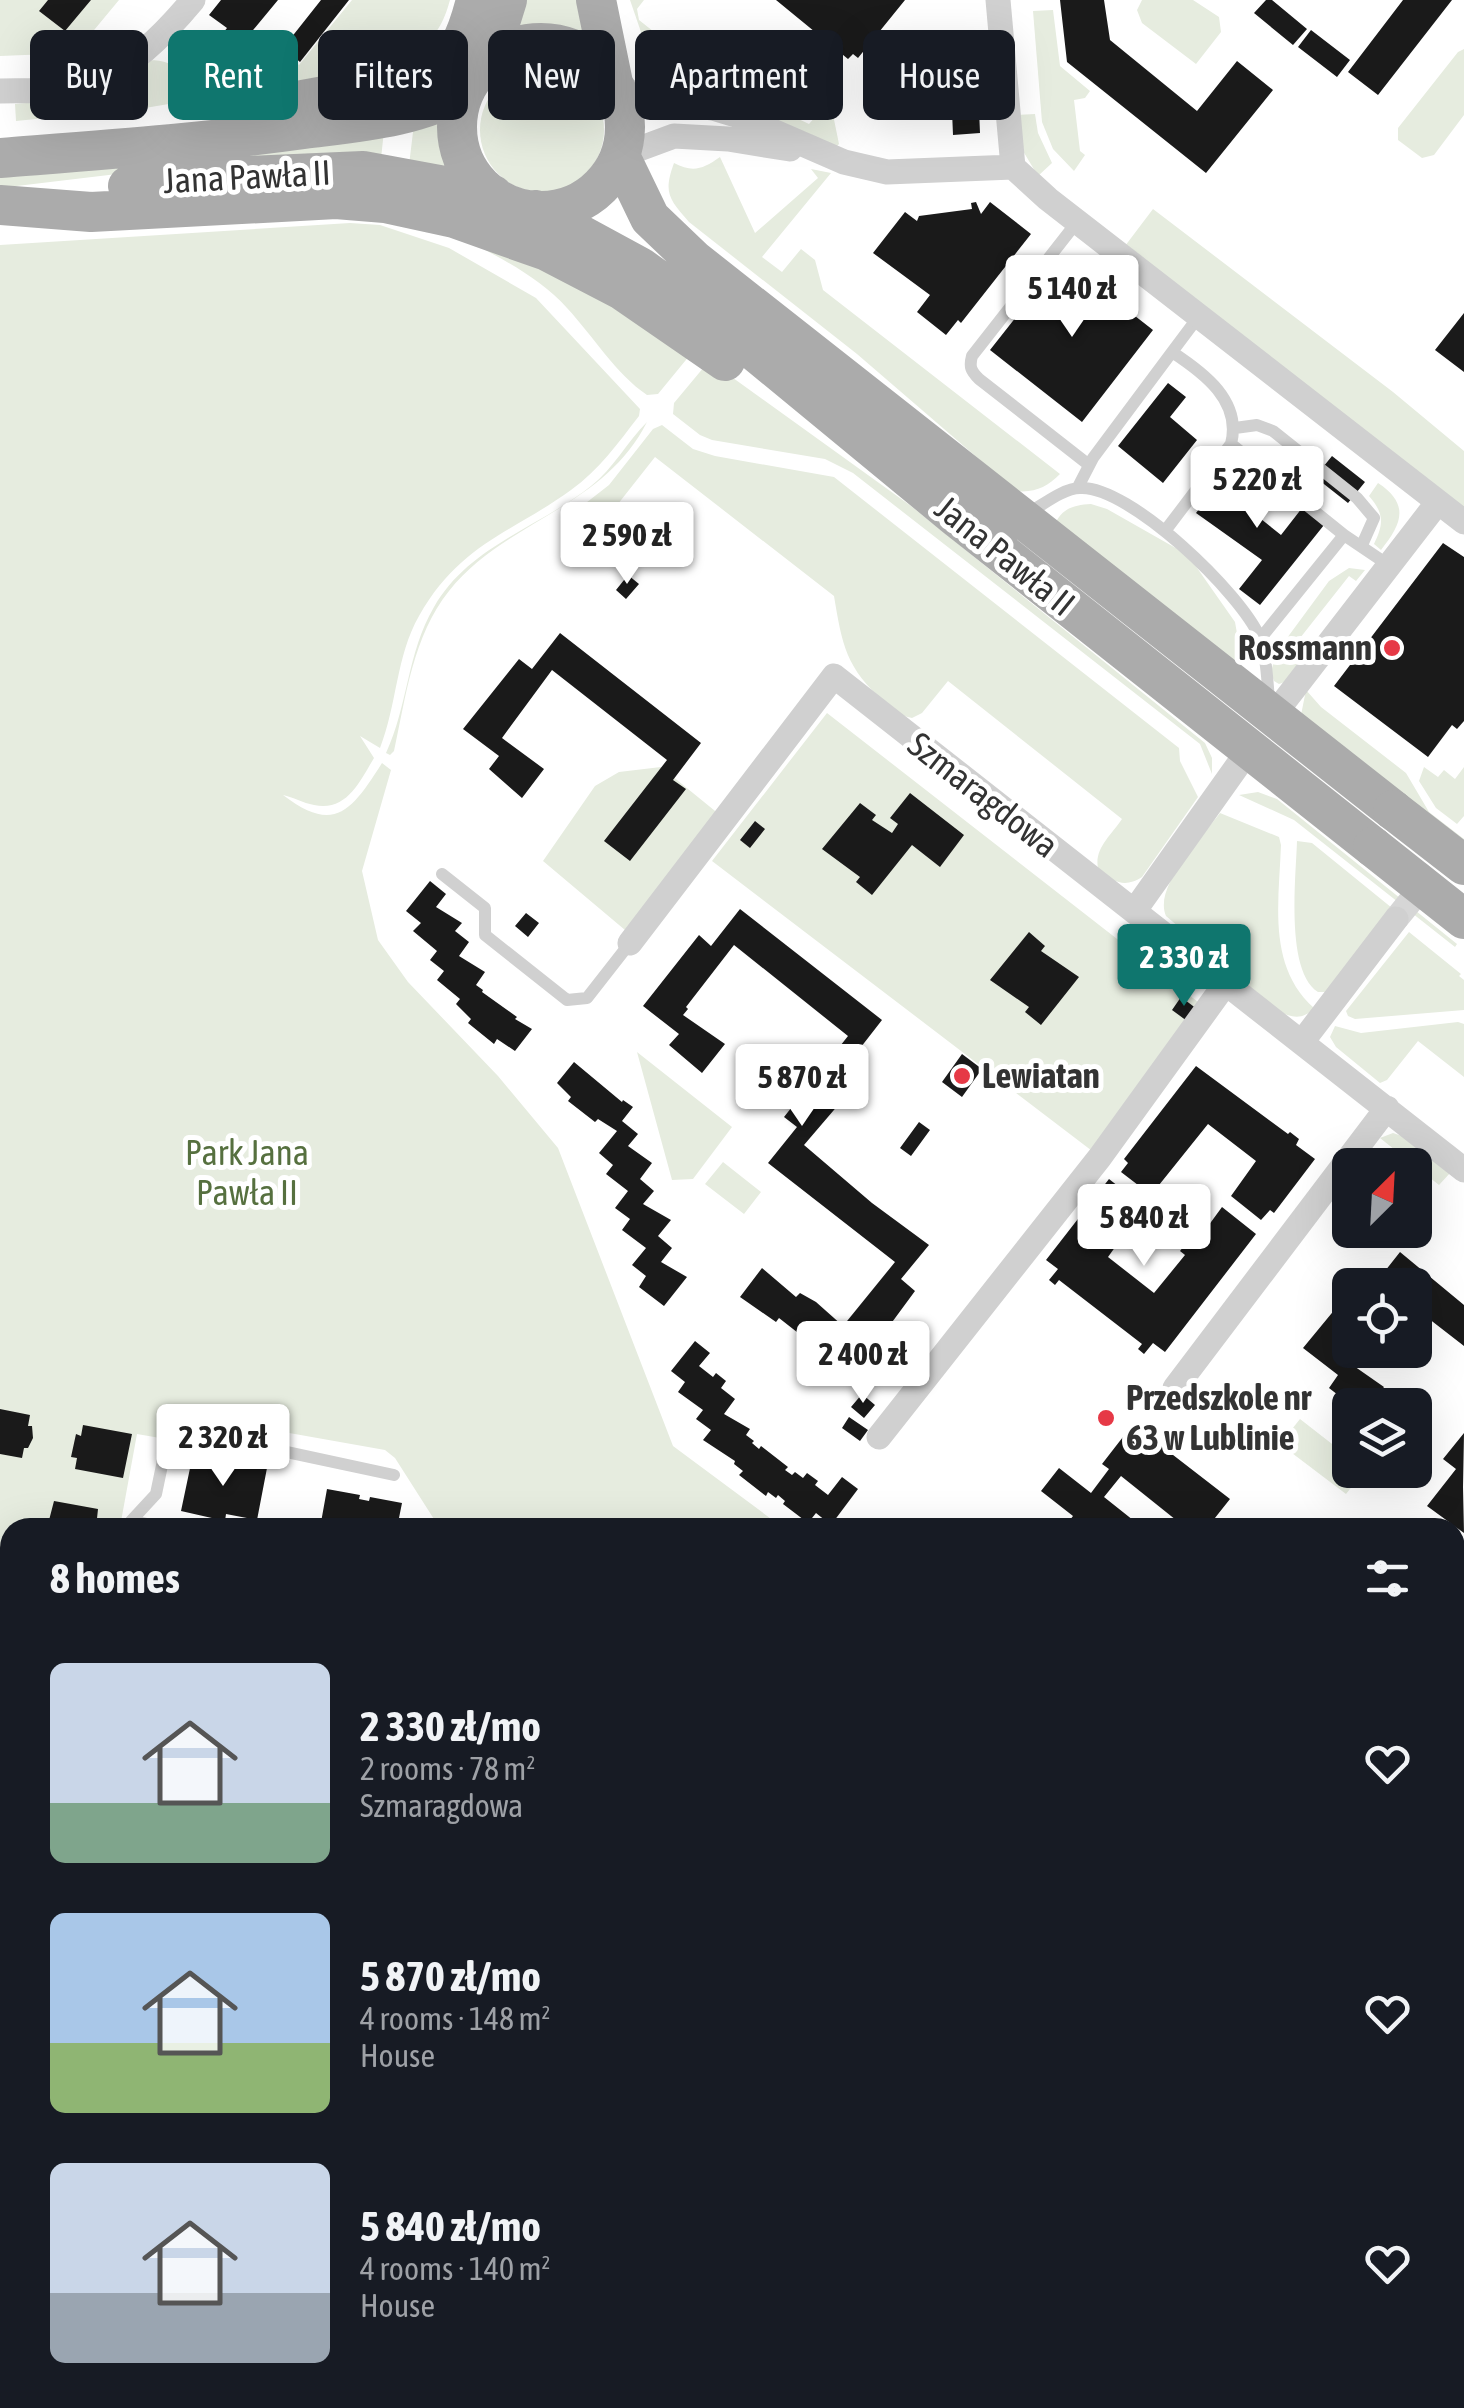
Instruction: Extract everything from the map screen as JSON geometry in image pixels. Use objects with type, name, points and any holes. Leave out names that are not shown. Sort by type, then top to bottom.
[{"type":"main road","points":[[126,148],[212,117],[423,78],[440,70],[457,54],[468,34],[476,0]]},
{"type":"main road","points":[[507,0],[458,118],[460,147],[472,174],[492,195],[513,206],[535,210],[562,208],[587,198],[607,180],[620,156],[625,135],[624,113],[615,88]]},
{"type":"main road","points":[[596,0],[602,30]]},
{"type":"main road","points":[[477,75],[488,67]]},
{"type":"main road","name":"Jana Pawła II","points":[[0,158],[260,135],[408,114],[442,103],[477,75]]},
{"type":"main road","name":"Jana Pawła II","points":[[620,156],[650,218],[668,238],[1464,866]]},
{"type":"main road","name":"Jana Pawła II","points":[[0,203],[165,180],[351,172],[403,176],[492,195]]},
{"type":"main road","points":[[0,203],[90,212],[364,200],[454,218],[547,251],[622,290],[856,455],[956,518]]},
{"type":"main road","name":"Jana Pawła II","points":[[535,210],[640,267],[740,338],[956,518],[1464,920]]},
{"type":"street","points":[[0,92],[82,87],[160,40],[193,0]]},
{"type":"street","points":[[998,0],[1013,167]]},
{"type":"street","points":[[615,83],[644,99],[736,115],[825,155]]},
{"type":"street","points":[[620,156],[674,136],[693,135],[825,155],[887,172],[1013,167],[1077,222],[1464,522]]},
{"type":"street","points":[[1272,717],[1438,502]]},
{"type":"street","name":"Szmaragdowa","points":[[630,944],[834,676],[1464,1170]]},
{"type":"street","points":[[1135,910],[1248,751]]},
{"type":"street","points":[[1302,1042],[1396,919]]},
{"type":"street","points":[[878,1437],[1100,1157],[1226,983]]},
{"type":"street","points":[[1175,1388],[1386,1108]]},
{"type":"lane","points":[[1077,222],[972,356],[970,364],[979,378],[1089,465]]},
{"type":"lane","points":[[1019,518],[1078,487],[1089,465],[1199,316]]},
{"type":"lane","points":[[1165,530],[1231,444],[1235,428],[1225,401],[1206,375],[1172,352]]},
{"type":"lane","points":[[1235,428],[1256,425],[1273,431],[1357,498],[1374,518],[1362,545]]},
{"type":"lane","points":[[1231,444],[1344,535],[1390,566]]},
{"type":"lane","points":[[1078,487],[1098,491],[1165,530],[1227,590],[1260,639],[1272,717]]},
{"type":"lane","points":[[1260,639],[1344,535]]},
{"type":"lane","points":[[442,874],[485,908],[485,935],[568,1000],[587,998],[630,944]]},
{"type":"lane","points":[[135,1518],[156,1494],[170,1428],[394,1475]]},
{"type":"green space","points":[[0,0],[119,0],[94,30],[30,30],[30,55],[0,56]]},
{"type":"green space","points":[[352,0],[450,0],[437,30],[328,30]]},
{"type":"green space","points":[[520,0],[579,0],[589,30],[514,30]]},
{"type":"green space","points":[[630,0],[644,0],[637,9],[639,20],[652,30],[640,30]]},
{"type":"green space","points":[[1142,0],[1193,0],[1219,17],[1221,32],[1196,64],[1142,23],[1137,10]]},
{"type":"green space","points":[[1053,10],[1060,66],[1090,91],[1085,98],[1074,100],[1080,151],[1085,155],[1074,171],[1053,149],[1042,122],[1033,11]]},
{"type":"green space","points":[[318,42],[318,79],[298,82],[299,65]]},
{"type":"green space","points":[[1464,49],[1464,115],[1434,155],[1422,158],[1398,140],[1398,128]]},
{"type":"green space","points":[[148,61],[168,64],[168,104],[148,107]]},
{"type":"green space","points":[[488,99],[488,120],[603,120],[603,142],[594,165],[577,182],[554,191],[530,191],[507,182],[490,165],[481,142],[481,118]]},
{"type":"green space","points":[[30,103],[30,120],[16,121],[15,104]]},
{"type":"green space","points":[[1035,114],[1038,133],[1052,163],[1038,176],[1023,151],[1016,115]]},
{"type":"green space","points":[[445,120],[449,155],[457,176],[409,165],[414,124]]},
{"type":"green space","points":[[774,120],[801,120],[809,124],[812,120],[834,120],[839,144],[836,147]]},
{"type":"green space","points":[[384,130],[381,159],[184,166],[0,188],[0,171]]},
{"type":"green space","points":[[720,157],[755,233],[818,178],[811,169],[831,173],[762,257],[782,272],[801,249],[815,260],[823,290],[1060,474],[1040,488],[1016,491],[857,354],[689,222],[670,195],[674,163],[698,168]]},
{"type":"green space","points":[[1153,209],[1464,451],[1464,509],[1125,246]]},
{"type":"green space","name":"Park Jana Pawła II","points":[[350,223],[380,225],[449,248],[536,298],[640,409],[616,446],[581,482],[469,556],[435,592],[411,631],[380,748],[360,736],[374,758],[351,793],[325,806],[283,795],[301,807],[329,815],[351,804],[382,763],[391,770],[362,871],[378,940],[408,982],[498,1076],[558,1148],[673,1446],[770,1518],[433,1518],[395,1458],[385,1450],[166,1411],[160,1438],[137,1434],[122,1518],[0,1518],[0,245]]},
{"type":"green space","points":[[476,245],[532,255],[690,355],[658,394],[647,395],[615,366],[558,298]]},
{"type":"green space","points":[[704,367],[722,370],[911,506],[1205,743],[1212,758],[1212,774],[1200,744],[853,473],[825,459],[712,440],[673,414],[674,403]]},
{"type":"green space","points":[[647,422],[606,475],[580,495],[497,547],[449,591],[419,647],[394,751],[386,753],[418,643],[434,607],[449,586],[485,553],[591,486]]},
{"type":"green space","points":[[662,425],[693,449],[715,456],[834,477],[1179,748],[1180,761],[1198,797],[1142,877],[1120,882],[1099,872],[1100,850],[1122,819],[948,681],[922,713],[912,718],[891,708],[854,667],[843,642],[834,596],[655,457],[588,542],[582,506],[609,485],[653,429]]},
{"type":"green space","points":[[1378,483],[1399,507],[1398,523],[1381,550],[1374,544],[1381,525],[1380,513],[1369,496]]},
{"type":"green space","points":[[1091,504],[1107,509],[1188,555],[1235,622],[1240,672],[1054,527],[1068,509]]},
{"type":"green space","points":[[1349,568],[1365,570],[1356,581],[1349,576],[1289,652],[1300,661],[1288,681],[1274,681],[1271,672],[1276,653],[1329,581]]},
{"type":"green space","points":[[1306,690],[1321,707],[1406,773],[1429,812],[1464,839],[1464,850],[1301,715]]},
{"type":"green space","points":[[827,713],[1207,1009],[1100,1157],[712,861]]},
{"type":"green space","points":[[661,767],[720,815],[625,930],[543,861],[595,786],[619,772]]},
{"type":"green space","points":[[1424,767],[1438,777],[1444,770],[1455,779],[1464,767],[1464,816],[1457,824],[1436,808],[1419,781]]},
{"type":"green space","points":[[1258,792],[1277,799],[1457,944],[1455,947],[1294,820],[1239,795]]},
{"type":"green space","points":[[1220,813],[1279,837],[1282,953],[1299,991],[1314,1008],[1306,1015],[1278,1011],[1166,916],[1166,891],[1173,877]]},
{"type":"green space","points":[[1297,841],[1312,843],[1392,908],[1328,992],[1318,992],[1301,965],[1295,922]]},
{"type":"green space","points":[[1409,932],[1461,974],[1464,1010],[1355,1019],[1348,1016],[1346,1011]]},
{"type":"green space","points":[[1464,1024],[1464,1077],[1418,1041],[1387,1080],[1380,1083],[1336,1047],[1330,1037],[1335,1026],[1361,1033]]},
{"type":"green space","points":[[637,1052],[732,1127],[693,1179],[672,1180]]},
{"type":"green space","points":[[1393,1133],[1419,1148],[1393,1148],[1380,1138]]},
{"type":"green space","points":[[1432,1158],[1451,1172],[1439,1185],[1432,1179]]},
{"type":"green space","points":[[723,1162],[761,1192],[744,1214],[705,1184]]},
{"type":"green space","points":[[1300,1419],[1332,1444],[1332,1483],[1280,1444]]},
{"type":"building","points":[[48,0],[91,0],[66,30],[39,11]]},
{"type":"building","points":[[221,0],[278,0],[253,30],[225,30],[209,15]]},
{"type":"building","points":[[321,0],[349,0],[325,30],[318,30],[318,39],[300,62],[297,30]]},
{"type":"building","points":[[776,0],[905,0],[881,30],[863,30],[863,52],[858,58],[853,54],[848,59],[843,55],[843,30],[813,30]]},
{"type":"building","points":[[1060,0],[1104,0],[1110,40],[1197,111],[1237,61],[1273,90],[1206,173],[1067,62]]},
{"type":"building","points":[[1266,0],[1272,0],[1307,29],[1293,45],[1254,13]]},
{"type":"building","points":[[1403,0],[1452,0],[1378,95],[1348,72]]},
{"type":"building","points":[[1311,30],[1350,60],[1337,77],[1298,47]]},
{"type":"building","points":[[952,120],[979,120],[980,133],[953,135]]},
{"type":"building","points":[[976,202],[981,214],[990,202],[1031,234],[961,323],[958,320],[946,335],[917,312],[930,295],[873,253],[905,212],[917,221],[919,216],[972,209],[971,203]]},
{"type":"building","points":[[1062,259],[1153,330],[1082,422],[990,350]]},
{"type":"building","points":[[1464,313],[1464,372],[1435,350]]},
{"type":"building","points":[[1168,383],[1186,397],[1170,417],[1197,440],[1163,483],[1118,446]]},
{"type":"building","points":[[1332,456],[1365,482],[1348,503],[1315,477]]},
{"type":"building","points":[[1234,465],[1267,491],[1251,511],[1281,535],[1302,508],[1324,525],[1260,605],[1239,589],[1262,560],[1196,513]]},
{"type":"building","points":[[1443,543],[1464,557],[1464,721],[1457,729],[1452,725],[1428,757],[1334,686]]},
{"type":"building","points":[[628,575],[639,584],[626,599],[616,590]]},
{"type":"building","points":[[560,633],[701,743],[673,780],[686,789],[630,861],[604,841],[667,760],[552,670],[502,738],[544,769],[522,798],[489,769],[499,756],[463,729],[519,659],[532,669]]},
{"type":"building","points":[[910,793],[964,835],[940,867],[912,845],[872,895],[856,882],[860,877],[822,849],[860,803],[876,815],[872,820],[892,833],[898,824],[890,818]]},
{"type":"building","points":[[755,821],[765,829],[750,848],[740,840]]},
{"type":"building","points":[[430,881],[446,894],[436,907],[462,923],[455,931],[469,942],[459,956],[485,972],[476,985],[532,1029],[515,1051],[497,1039],[494,1044],[468,1023],[471,1019],[456,1004],[460,999],[437,980],[444,971],[430,960],[437,951],[413,931],[421,923],[406,911]]},
{"type":"building","points":[[740,909],[882,1020],[854,1056],[866,1066],[857,1083],[804,1145],[929,1245],[901,1279],[915,1291],[862,1363],[826,1335],[816,1347],[779,1318],[776,1322],[740,1297],[762,1268],[796,1297],[800,1293],[816,1302],[843,1326],[895,1262],[768,1163],[797,1127],[784,1117],[848,1036],[734,945],[683,1015],[725,1044],[702,1073],[669,1045],[679,1034],[643,1006],[699,935],[711,946]]},
{"type":"building","points":[[526,913],[539,923],[528,937],[515,926]]},
{"type":"building","points":[[1029,932],[1045,946],[1041,951],[1079,977],[1041,1025],[1025,1012],[1029,1007],[990,980]]},
{"type":"building","points":[[1181,997],[1197,1009],[1187,1021],[1172,1010]]},
{"type":"building","name":"Lewiatan","points":[[962,1054],[982,1069],[962,1097],[942,1082]]},
{"type":"building","points":[[574,1062],[633,1107],[622,1121],[638,1134],[628,1146],[652,1163],[640,1179],[654,1191],[643,1204],[671,1220],[658,1236],[672,1248],[661,1262],[687,1277],[664,1306],[639,1287],[646,1276],[632,1265],[646,1248],[622,1230],[630,1219],[615,1208],[628,1191],[606,1174],[613,1165],[599,1153],[617,1131],[598,1119],[595,1122],[568,1101],[571,1097],[557,1083]]},
{"type":"building","points":[[1196,1066],[1299,1139],[1296,1145],[1315,1159],[1274,1213],[1270,1210],[1261,1220],[1231,1196],[1256,1161],[1208,1124],[1151,1195],[1121,1172],[1128,1163],[1124,1159]]},
{"type":"building","points":[[919,1122],[930,1130],[911,1156],[900,1148]]},
{"type":"building","points":[[1109,1179],[1142,1205],[1131,1220],[1121,1218],[1131,1225],[1108,1257],[1154,1293],[1185,1255],[1180,1251],[1198,1228],[1203,1233],[1222,1207],[1256,1234],[1165,1352],[1153,1343],[1144,1354],[1138,1349],[1142,1344],[1059,1280],[1055,1285],[1049,1280],[1058,1269],[1046,1260]]},
{"type":"building","points":[[1400,1252],[1419,1268],[1387,1268]]},
{"type":"building","points":[[1432,1278],[1464,1305],[1464,1346],[1432,1321]]},
{"type":"building","points":[[1332,1313],[1332,1368],[1357,1368],[1384,1387],[1332,1390],[1329,1388],[1338,1375],[1303,1348]]},
{"type":"building","points":[[695,1341],[710,1353],[699,1366],[726,1381],[721,1388],[735,1399],[724,1414],[750,1429],[746,1435],[752,1443],[788,1467],[785,1470],[792,1475],[795,1472],[803,1478],[807,1473],[828,1495],[842,1477],[858,1489],[836,1518],[822,1518],[816,1513],[812,1518],[801,1518],[778,1495],[776,1498],[768,1492],[766,1496],[739,1475],[743,1471],[735,1461],[703,1440],[711,1430],[696,1419],[703,1410],[678,1392],[685,1382],[671,1371]]},
{"type":"building","points":[[862,1394],[875,1405],[864,1418],[851,1407]]},
{"type":"building","points":[[0,1409],[30,1415],[28,1426],[32,1426],[33,1438],[24,1448],[22,1458],[0,1454]]},
{"type":"building","points":[[849,1417],[868,1430],[860,1441],[842,1428]]},
{"type":"building","points":[[1133,1424],[1230,1499],[1215,1518],[1174,1518],[1121,1476],[1104,1497],[1130,1518],[1072,1518],[1041,1491],[1059,1468],[1091,1493],[1109,1469],[1102,1464]]},
{"type":"building","points":[[83,1425],[132,1434],[123,1478],[75,1469],[77,1458],[71,1457],[76,1434],[81,1436]]},
{"type":"building","points":[[1464,1433],[1464,1518],[1443,1518],[1427,1506],[1456,1469],[1443,1459]]},
{"type":"building","points":[[193,1454],[226,1460],[225,1464],[234,1466],[235,1462],[267,1468],[257,1518],[226,1514],[225,1518],[212,1518],[181,1511]]},
{"type":"building","points":[[327,1489],[360,1495],[359,1499],[369,1501],[370,1497],[402,1503],[399,1518],[322,1518]]},
{"type":"building","points":[[54,1501],[98,1509],[97,1518],[50,1518]]},
{"type":"tunnel","points":[[1396,919],[1464,835]]},
{"type":"place","name":"Rossmann","points":[[1392,648]]},
{"type":"place","name":"Lewiatan","points":[[962,1076]]},
{"type":"place","name":"Przedszkole nr 63 w Lublinie","points":[[1106,1418]]}]
